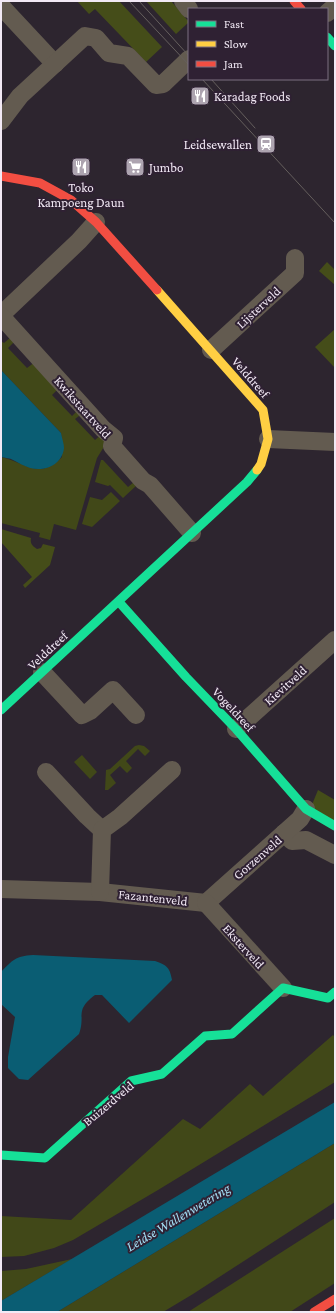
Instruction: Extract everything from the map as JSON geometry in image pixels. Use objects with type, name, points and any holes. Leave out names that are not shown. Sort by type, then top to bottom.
[{"type":"street","points":[[1,6],[55,64]]},
{"type":"street","points":[[1,121],[20,96],[85,36],[96,38],[109,53],[128,56],[156,85],[162,84],[188,60]]},
{"type":"street","points":[[328,38],[335,46]]},
{"type":"street","name":"Velddreef","points":[[1,176],[40,183],[71,200],[96,222],[263,410],[268,439],[261,464],[247,482],[1,710]]},
{"type":"street","name":"Kwikstaartveld","points":[[96,222],[79,241],[1,316],[103,429],[114,438],[112,446],[144,481],[150,484],[192,533]]},
{"type":"street","name":"Lijsterveld","points":[[211,350],[295,273],[295,258]]},
{"type":"street","points":[[268,439],[335,442]]},
{"type":"street","name":"Vogeldreef","points":[[119,602],[186,677],[236,729],[306,809],[335,826]]},
{"type":"street","name":"Kievitveld","points":[[236,729],[335,640]]},
{"type":"street","points":[[42,672],[82,715],[90,711],[113,690],[136,715]]},
{"type":"street","points":[[46,772],[102,830],[120,817],[172,770]]},
{"type":"street","name":"Gorzenveld","points":[[206,903],[300,819],[306,809]]},
{"type":"street","name":"Fazantenveld","points":[[100,892],[102,830]]},
{"type":"street","points":[[284,834],[292,841],[306,840],[335,855]]},
{"type":"street","name":"Fazantenveld","points":[[1,889],[100,892],[206,903]]},
{"type":"street","name":"Eksterveld","points":[[206,903],[283,988]]},
{"type":"street","points":[[283,988],[328,998],[335,992]]},
{"type":"street","name":"Buizerdveld","points":[[1,1155],[45,1158],[131,1081],[162,1074],[205,1036],[232,1034],[283,988]]},
{"type":"street","points":[[314,1312],[335,1299]]},
{"type":"green space","points":[[77,1],[119,1],[162,47],[146,62],[95,9],[89,14]]},
{"type":"green space","points":[[146,1],[171,1],[188,21],[188,23],[176,34]]},
{"type":"green space","points":[[327,262],[335,270],[335,285],[319,271]]},
{"type":"green space","points":[[335,329],[335,368],[315,347]]},
{"type":"green space","points":[[11,337],[15,341],[8,348],[27,368],[35,362],[59,388],[52,395],[72,416],[79,409],[83,413],[75,419],[95,440],[102,434],[105,445],[97,458],[76,530],[54,524],[50,540],[39,537],[40,533],[1,523],[1,457],[10,459],[25,466],[39,469],[46,468],[54,464],[62,457],[61,433],[1,370],[1,341],[4,343]]},
{"type":"green space","points":[[101,460],[103,460],[128,487],[134,482],[137,485],[123,498],[110,485],[108,486],[95,482]]},
{"type":"green space","points":[[111,492],[120,501],[92,527],[82,524],[90,497],[102,500]]},
{"type":"green space","points":[[1,529],[31,538],[32,544],[37,549],[41,548],[43,544],[55,547],[50,565],[25,588],[23,585],[32,577],[1,542]]},
{"type":"green space","points":[[135,746],[144,746],[150,751],[145,756],[138,749],[126,761],[132,768],[127,773],[120,766],[110,775],[116,783],[108,790],[105,790],[106,770],[110,769]]},
{"type":"green space","points":[[82,755],[97,772],[90,779],[74,762]]},
{"type":"green space","points":[[318,790],[335,800],[335,822],[311,807]]},
{"type":"green space","points":[[333,1035],[335,1037],[335,1082],[73,1240],[54,1248],[24,1256],[1,1257],[1,1216],[71,1220],[183,1119],[200,1129],[250,1084],[263,1096]]},
{"type":"green space","points":[[335,1143],[335,1202],[193,1294],[163,1312],[57,1312]]},
{"type":"green space","points":[[335,1218],[335,1283],[290,1312],[188,1312]]},
{"type":"green space","points":[[72,1259],[1,1301],[1,1271],[26,1269]]},
{"type":"water","points":[[1,370],[61,433],[64,446],[63,454],[52,466],[41,469],[30,468],[12,459],[1,457]]},
{"type":"water","points":[[33,955],[155,961],[167,968],[172,980],[129,1023],[102,995],[95,995],[89,1000],[83,1009],[79,1034],[28,1080],[19,1079],[8,1068],[8,1057],[15,1017],[1,1004],[1,972],[15,959],[22,956]]},
{"type":"water","name":"Leidse Wallenwetering","points":[[335,1102],[335,1143],[57,1312],[1,1312],[1,1301]]},
{"type":"tram line","points":[[129,1],[188,64]]},
{"type":"tram line","points":[[139,1],[188,55]]},
{"type":"tram line","points":[[203,80],[335,223]]},
{"type":"tram line","points":[[212,80],[255,128]]},
{"type":"traffic: fast","points":[[328,38],[335,46]]},
{"type":"traffic: fast","points":[[1,710],[247,482],[257,470]]},
{"type":"traffic: fast","points":[[119,602],[186,677],[236,729],[306,809],[335,826]]},
{"type":"traffic: fast","points":[[1,1155],[45,1158],[131,1081],[162,1074],[205,1036],[232,1034],[283,988],[328,998],[335,992]]},
{"type":"traffic: slow","points":[[157,290],[263,410],[268,439],[261,464],[257,470]]},
{"type":"traffic: jam","points":[[294,1],[300,8]]},
{"type":"traffic: jam","points":[[1,176],[40,183],[71,200],[96,222],[157,290]]},
{"type":"traffic: jam","points":[[314,1312],[335,1299]]},
{"type":"place","name":"Karadag Foods","points":[[200,96]]},
{"type":"place","name":"Leidsewallen","points":[[266,144]]},
{"type":"place","name":"Toko Kampoeng Daun","points":[[81,167]]},
{"type":"place","name":"Jumbo","points":[[135,167]]}]
